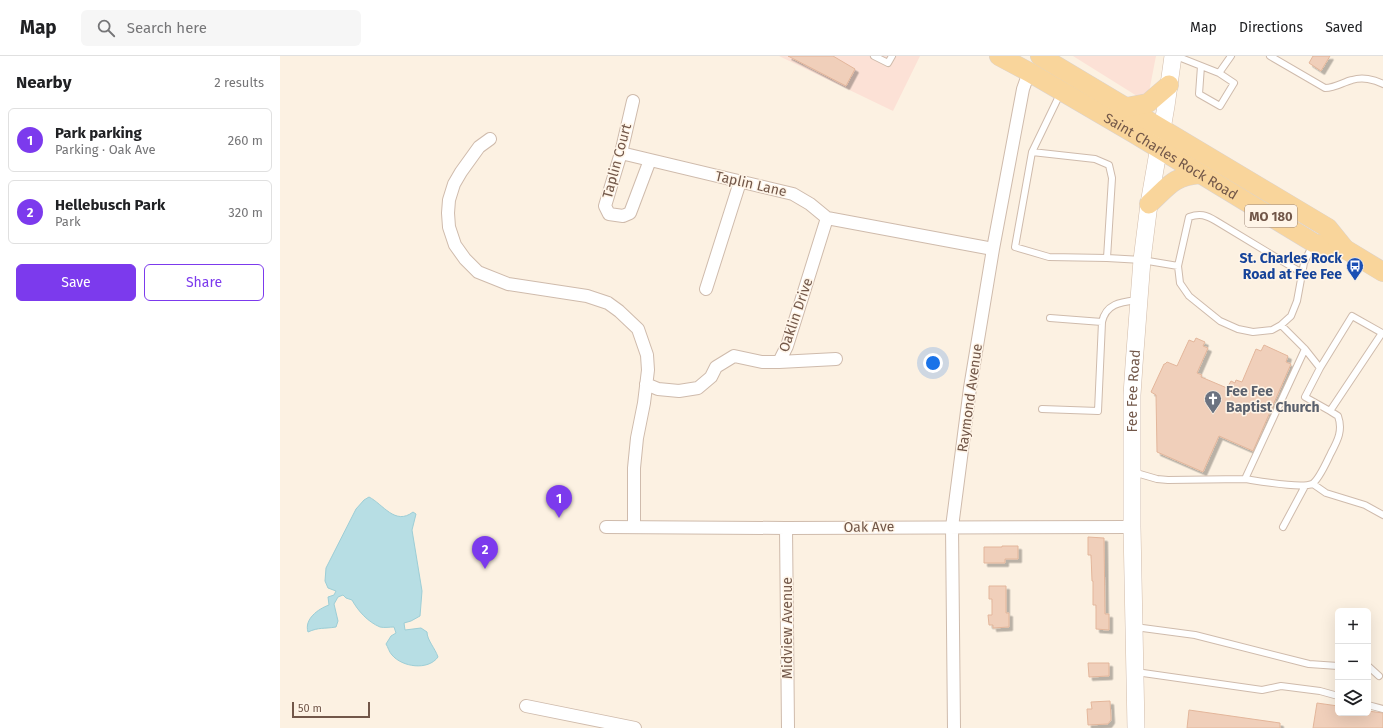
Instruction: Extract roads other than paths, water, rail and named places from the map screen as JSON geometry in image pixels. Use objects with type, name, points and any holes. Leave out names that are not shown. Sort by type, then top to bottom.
[{"type":"main road","name":"Saint Charles Rock Road","points":[[999,56],[1062,91],[1314,243],[1345,249]]},
{"type":"main road","name":"Saint Charles Rock Road","points":[[1040,56],[1328,228],[1345,249],[1383,272]]},
{"type":"main road","points":[[1127,107],[1141,106],[1148,103],[1169,85]]},
{"type":"main road","points":[[1149,204],[1171,182],[1188,175],[1200,174]]},
{"type":"street","name":"Fee Fee Road","points":[[1136,728],[1132,527],[1132,395],[1142,260],[1149,204],[1173,56]]},
{"type":"street","name":"Raymond Avenue","points":[[954,728],[952,527],[970,388],[993,249],[1023,89],[1029,72]]},
{"type":"street","name":"Taplin Court","points":[[633,101],[621,153],[605,206],[609,214],[623,216],[630,213],[650,160]]},
{"type":"street","points":[[490,139],[479,147],[461,172],[454,184],[449,200],[449,227],[455,245],[465,259],[478,272],[508,284],[587,296],[608,303],[638,329],[647,355],[648,370],[644,403],[637,438],[634,468],[634,526]]},
{"type":"street","name":"Taplin Lane","points":[[621,153],[793,194],[810,204],[828,218],[993,249]]},
{"type":"street","points":[[706,289],[740,182]]},
{"type":"street","name":"Oaklin Drive","points":[[646,384],[658,389],[679,391],[698,388],[711,377],[716,367],[734,356],[762,362],[779,362],[787,346],[828,218]]},
{"type":"street","points":[[779,362],[836,359]]},
{"type":"street","name":"Oak Ave","points":[[606,527],[1132,527]]},
{"type":"street","name":"Midview Avenue","points":[[786,528],[788,728]]},
{"type":"street","points":[[526,706],[617,726],[635,728]]},
{"type":"lane","points":[[874,56],[888,63],[892,56]]},
{"type":"lane","points":[[1176,56],[1219,73],[1234,83],[1220,106],[1199,94],[1201,66]]},
{"type":"lane","points":[[1219,73],[1231,56]]},
{"type":"lane","points":[[1270,56],[1325,88],[1331,88],[1351,80],[1363,78],[1383,84]]},
{"type":"lane","points":[[1062,91],[1032,152],[1015,247],[1049,257],[1142,260],[1178,266]]},
{"type":"lane","points":[[1032,152],[1095,159],[1109,165],[1112,178],[1107,258]]},
{"type":"lane","points":[[1302,273],[1216,221],[1201,214],[1196,214],[1189,217],[1178,266],[1180,283],[1189,296],[1220,321],[1238,329],[1253,332],[1272,330],[1281,325],[1291,316],[1297,301],[1306,257],[1314,243]]},
{"type":"lane","points":[[1042,409],[1098,411],[1102,322],[1104,314],[1111,307],[1122,302],[1138,300]]},
{"type":"lane","points":[[1132,472],[1157,479],[1168,480],[1245,479],[1305,486],[1313,484],[1322,472],[1338,439],[1341,429],[1338,416],[1305,397],[1320,368],[1352,316],[1382,333],[1330,411]]},
{"type":"lane","points":[[1050,318],[1102,322]]},
{"type":"lane","points":[[1281,325],[1305,349],[1320,368]]},
{"type":"lane","points":[[1245,479],[1305,349]]},
{"type":"lane","points":[[1313,484],[1326,493],[1365,505],[1383,515]]},
{"type":"lane","points":[[1284,527],[1305,486]]},
{"type":"lane","points":[[1135,627],[1195,635],[1309,664],[1335,666]]},
{"type":"lane","points":[[1371,669],[1379,676]]},
{"type":"lane","points":[[1136,672],[1262,690],[1281,686],[1320,691],[1335,695]]},
{"type":"lane","points":[[1371,705],[1383,709]]},
{"type":"water","points":[[369,497],[390,512],[400,517],[407,516],[413,512],[416,514],[412,530],[422,591],[420,616],[404,623],[405,630],[421,628],[427,632],[428,638],[438,657],[434,661],[422,666],[408,665],[396,659],[391,654],[386,644],[391,636],[396,633],[394,627],[380,627],[371,622],[357,608],[352,600],[343,595],[338,597],[334,604],[338,621],[336,627],[312,630],[308,632],[307,627],[310,619],[316,612],[329,605],[328,597],[334,595],[336,591],[328,588],[325,581],[326,568],[356,509]]},
{"type":"place","name":"St. Charles Rock Road at Fee Fee","points":[[1355,281]]},
{"type":"place","name":"Fee Fee Baptist Church","points":[[1213,414]]},
{"type":"place","name":"Park parking","points":[[559,518]]},
{"type":"place","name":"Hellebusch Park","points":[[485,569]]}]
